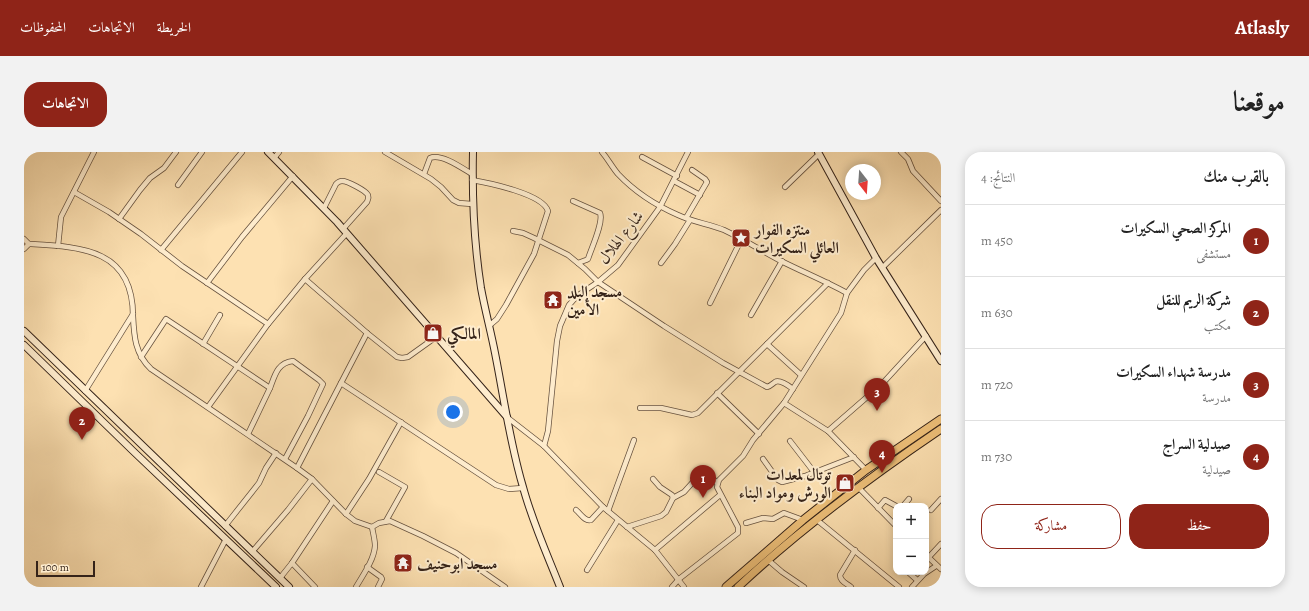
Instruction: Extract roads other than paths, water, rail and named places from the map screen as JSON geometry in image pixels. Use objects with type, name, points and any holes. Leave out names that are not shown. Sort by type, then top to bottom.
[{"type":"main road","points":[[268,152],[345,231],[508,418]]},
{"type":"main road","points":[[472,152],[472,204],[475,247],[481,290],[490,325],[516,463],[536,526],[560,587]]},
{"type":"main road","points":[[818,153],[876,258],[941,361]]},
{"type":"main road","points":[[24,331],[289,587]]},
{"type":"main road","points":[[24,345],[226,540],[268,584],[276,587]]},
{"type":"main road","points":[[35,355],[42,349]]},
{"type":"main road","points":[[726,587],[803,520],[866,470],[941,419]]},
{"type":"main road","points":[[738,587],[768,560],[858,487],[941,429]]},
{"type":"street","points":[[58,246],[61,218],[94,152]]},
{"type":"street","points":[[119,219],[150,178],[164,168],[176,152]]},
{"type":"street","points":[[178,185],[202,152]]},
{"type":"street","points":[[161,250],[242,152]]},
{"type":"street","points":[[274,158],[279,152]]},
{"type":"street","points":[[385,152],[424,174],[459,203],[472,204]]},
{"type":"street","name":"شارع الهلال","points":[[544,446],[548,431],[557,341],[560,326],[569,305],[583,291],[598,282],[618,265],[660,207],[688,152]]},
{"type":"street","points":[[901,152],[908,159],[913,171],[941,201]]},
{"type":"street","points":[[604,153],[617,173],[628,184],[660,207],[688,219],[717,227],[846,293]]},
{"type":"street","points":[[785,187],[818,153]]},
{"type":"street","points":[[424,174],[430,158],[434,156],[445,159],[472,177],[518,191],[547,206],[548,211],[534,254],[506,305],[497,319],[490,325]]},
{"type":"street","points":[[642,157],[676,176]]},
{"type":"street","points":[[661,263],[675,244],[706,184],[706,180],[692,170]]},
{"type":"street","points":[[207,283],[242,237],[293,176]]},
{"type":"street","points":[[208,407],[268,324],[367,202],[368,194],[354,185],[343,181],[339,182],[336,184],[324,208]]},
{"type":"street","points":[[674,181],[700,195]]},
{"type":"street","points":[[74,192],[119,219],[207,283],[268,324]]},
{"type":"street","points":[[573,201],[600,214],[601,216],[588,259],[578,263]]},
{"type":"street","points":[[883,267],[941,210]]},
{"type":"street","points":[[513,231],[523,233],[568,255],[598,282],[664,326],[738,372],[767,387],[779,381],[793,389]]},
{"type":"street","points":[[24,239],[29,244],[69,247],[89,251],[105,257],[119,268],[127,280],[133,303],[136,346],[141,357],[151,369],[312,479],[346,514],[355,521],[372,527],[386,521],[390,521],[456,553],[505,587]]},
{"type":"street","points":[[710,304],[741,240]]},
{"type":"street","points":[[24,249],[29,244]]},
{"type":"street","points":[[717,483],[742,456],[784,404],[841,313],[846,293],[864,270],[876,258]]},
{"type":"street","points":[[752,315],[782,261]]},
{"type":"street","points":[[305,279],[397,357],[408,357],[436,337]]},
{"type":"street","points":[[640,408],[661,408],[692,415],[698,413],[828,283]]},
{"type":"street","points":[[85,391],[133,314]]},
{"type":"street","points":[[203,344],[220,315]]},
{"type":"street","points":[[141,357],[166,319],[270,388]]},
{"type":"street","points":[[297,468],[367,333]]},
{"type":"street","points":[[828,431],[882,384],[926,336]]},
{"type":"street","points":[[767,344],[801,375]]},
{"type":"street","points":[[248,434],[278,369],[282,364],[293,361],[320,380],[323,384],[285,460]]},
{"type":"street","points":[[341,383],[496,485],[509,489],[523,488]]},
{"type":"street","points":[[717,393],[759,434]]},
{"type":"street","points":[[784,404],[828,431],[866,470]]},
{"type":"street","points":[[508,418],[544,446],[603,507],[655,550],[684,587]]},
{"type":"street","points":[[346,514],[369,480],[401,422]]},
{"type":"street","points":[[608,511],[634,440]]},
{"type":"street","points":[[790,441],[814,472]]},
{"type":"street","points":[[225,526],[259,483],[266,468],[276,453]]},
{"type":"street","points":[[763,459],[780,482],[784,482],[805,476],[854,457]]},
{"type":"street","points":[[627,527],[665,514],[673,498],[684,492],[703,471],[717,483],[720,495],[738,527],[738,533],[679,579],[672,587]]},
{"type":"street","points":[[379,472],[405,486],[386,521]]},
{"type":"street","points":[[252,552],[312,479]]},
{"type":"street","points":[[653,479],[673,498]]},
{"type":"street","points":[[858,487],[893,523]]},
{"type":"street","points":[[655,550],[720,495]]},
{"type":"street","points":[[905,503],[908,499]]},
{"type":"street","points":[[931,510],[941,499]]},
{"type":"street","points":[[878,508],[886,500],[893,504]]},
{"type":"street","points":[[280,578],[292,563],[333,501]]},
{"type":"street","points":[[576,510],[589,521],[603,507]]},
{"type":"street","points":[[746,523],[763,518],[773,519],[784,513],[803,520]]},
{"type":"street","points":[[587,570],[618,520]]},
{"type":"street","points":[[817,520],[899,587]]},
{"type":"street","points":[[356,587],[375,548],[372,527]]},
{"type":"street","points":[[201,587],[226,540]]},
{"type":"street","points":[[929,555],[941,544]]},
{"type":"street","points":[[851,587],[840,579],[840,575],[855,550]]},
{"type":"street","points":[[929,559],[941,569]]},
{"type":"street","points":[[768,560],[782,572],[804,587]]},
{"type":"street","points":[[292,563],[315,587]]},
{"type":"street","points":[[912,587],[917,580],[936,566]]},
{"type":"street","points":[[367,567],[381,577],[382,579],[378,587]]},
{"type":"street","points":[[911,575],[917,580]]},
{"type":"place","name":"منتزه الفوار العائلي السكيرات","points":[[741,238]]},
{"type":"place","name":"مسجد البلد الأمين","points":[[553,300]]},
{"type":"place","name":"المالكي","points":[[433,333]]},
{"type":"place","name":"مدرسة شهداء السكيرات","points":[[877,411]]},
{"type":"place","name":"شركة الريم للنقل","points":[[82,440]]},
{"type":"place","name":"صيدلية السراج","points":[[882,473]]},
{"type":"place","name":"توتال لمعدات الورش ومواد البناء","points":[[845,483]]},
{"type":"place","name":"المركز الصحي السكيرات","points":[[703,498]]},
{"type":"place","name":"مسجد ابوحنيف","points":[[403,563]]}]
